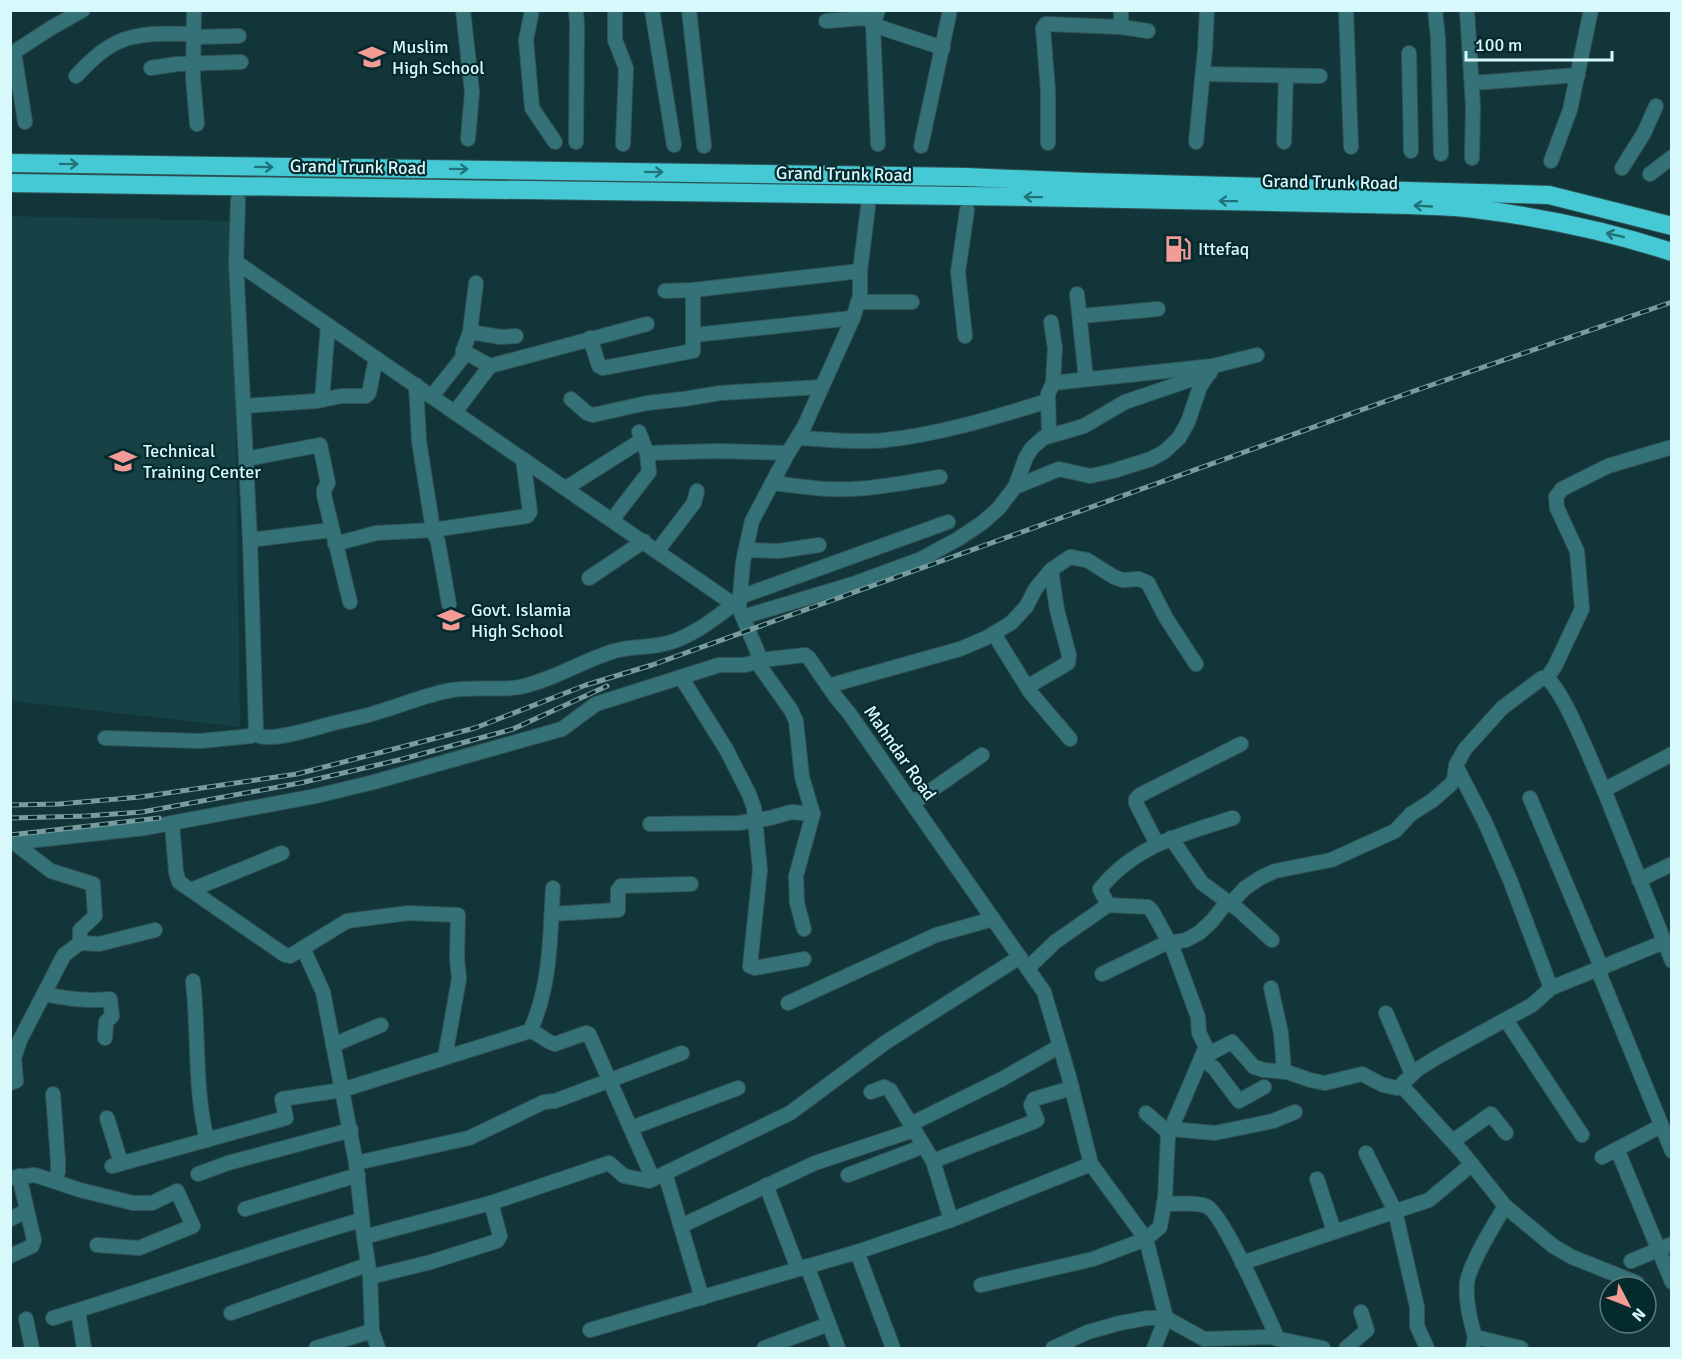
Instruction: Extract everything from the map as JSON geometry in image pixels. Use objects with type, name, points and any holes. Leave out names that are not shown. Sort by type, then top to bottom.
[{"type":"highway","name":"Grand Trunk Road","points":[[10,163],[966,177],[1549,195],[1671,226]]},
{"type":"highway","points":[[966,177],[967,204]]},
{"type":"highway","name":"Grand Trunk Road","points":[[10,183],[967,204],[1315,202],[1474,209],[1566,224],[1639,241],[1671,252]]},
{"type":"street","points":[[25,122],[14,52],[83,10]]},
{"type":"street","points":[[194,10],[197,124]]},
{"type":"street","points":[[463,10],[472,92],[468,139]]},
{"type":"street","points":[[532,10],[526,40],[532,108],[555,142]]},
{"type":"street","points":[[576,10],[578,24],[576,142]]},
{"type":"street","points":[[615,10],[615,40],[626,69],[623,144]]},
{"type":"street","points":[[652,10],[674,145]]},
{"type":"street","points":[[689,10],[704,146]]},
{"type":"street","points":[[878,10],[873,25],[878,144]]},
{"type":"street","points":[[921,146],[950,10]]},
{"type":"street","points":[[1121,10],[1121,27]]},
{"type":"street","points":[[1196,142],[1207,10]]},
{"type":"street","points":[[1346,10],[1351,147]]},
{"type":"street","points":[[1435,10],[1438,38],[1441,154]]},
{"type":"street","points":[[1467,10],[1472,83],[1472,158]]},
{"type":"street","points":[[1551,161],[1570,110],[1591,10]]},
{"type":"street","points":[[1048,143],[1048,91],[1043,28],[1046,17],[1148,31]]},
{"type":"street","points":[[826,21],[864,18],[873,25],[943,48]]},
{"type":"street","points":[[76,76],[97,54],[134,36],[239,36]]},
{"type":"street","points":[[1409,53],[1412,151]]},
{"type":"street","points":[[151,68],[177,64],[241,62]]},
{"type":"street","points":[[1203,74],[1320,76]]},
{"type":"street","points":[[1472,83],[1578,75]]},
{"type":"street","points":[[1284,142],[1286,76]]},
{"type":"street","points":[[1622,168],[1644,133],[1656,106]]},
{"type":"street","points":[[1650,174],[1671,157]]},
{"type":"street","points":[[238,200],[236,262],[250,540],[255,734]]},
{"type":"street","points":[[965,336],[958,272],[967,204]]},
{"type":"street","points":[[804,929],[797,903],[796,876],[813,814],[802,777],[796,721],[759,661],[739,606],[752,521],[804,427],[853,318],[858,302],[868,207]]},
{"type":"street","points":[[236,262],[739,606],[853,584],[921,559],[958,539],[998,509],[1016,487],[1024,463],[1037,442],[1049,435],[1084,426],[1125,402],[1211,370],[1257,356]]},
{"type":"street","points":[[665,291],[693,290],[860,271]]},
{"type":"street","points":[[432,396],[463,357],[470,332],[476,283]]},
{"type":"street","points":[[590,338],[599,366],[603,368],[693,351],[693,290]]},
{"type":"street","points":[[1077,294],[1086,379]]},
{"type":"street","points":[[858,302],[912,302]]},
{"type":"street","points":[[1080,316],[1158,309]]},
{"type":"street","points":[[694,335],[853,318]]},
{"type":"street","points":[[1049,435],[1048,394],[1053,383],[1055,348],[1051,322]]},
{"type":"street","points":[[455,412],[490,366],[647,324]]},
{"type":"street","points":[[322,400],[328,325]]},
{"type":"street","points":[[470,332],[516,336]]},
{"type":"street","points":[[463,351],[490,366]]},
{"type":"street","points":[[244,406],[322,400],[341,396],[366,396],[369,393],[376,358]]},
{"type":"street","points":[[1053,383],[1211,370]]},
{"type":"street","points":[[1016,487],[1059,469],[1090,476],[1143,462],[1157,455],[1179,438],[1188,422],[1200,387],[1211,370]]},
{"type":"street","points":[[416,385],[419,441],[433,530],[438,542],[448,588],[449,604]]},
{"type":"street","points":[[571,399],[587,413],[593,415],[647,403],[720,393],[821,387]]},
{"type":"street","points":[[797,438],[884,440],[931,434],[971,425],[1048,400]]},
{"type":"street","points":[[566,488],[643,442],[717,451],[788,453]]},
{"type":"street","points":[[612,520],[649,472],[643,442]]},
{"type":"street","points":[[246,459],[320,445],[328,483],[324,495],[350,602]]},
{"type":"street","points":[[1547,678],[1582,609],[1577,551],[1557,508],[1556,497],[1562,489],[1608,466],[1671,447]]},
{"type":"street","points":[[336,544],[376,533],[433,530],[529,515],[523,459]]},
{"type":"street","points":[[772,483],[829,489],[890,485],[940,477]]},
{"type":"street","points":[[658,550],[694,503],[697,491]]},
{"type":"street","points":[[105,738],[200,741],[255,734],[267,738],[380,712],[453,689],[522,687],[614,651],[674,641],[739,606],[948,522]]},
{"type":"street","points":[[250,540],[331,530]]},
{"type":"street","points":[[589,578],[644,541]]},
{"type":"street","points":[[746,550],[779,551],[819,545]]},
{"type":"street","points":[[828,686],[960,649],[994,634],[1005,628],[1026,607],[1036,588],[1052,570],[1070,557],[1087,560],[1114,578],[1144,580],[1148,583],[1196,664]]},
{"type":"street","points":[[1027,687],[1068,663],[1069,655],[1057,610],[1052,570]]},
{"type":"street","points":[[994,634],[1027,687],[1070,739]]},
{"type":"street","name":"Mahndar Road","points":[[759,661],[805,655],[809,658],[1044,992],[1091,1164],[1146,1239],[1166,1318]]},
{"type":"street","points":[[12,842],[145,828],[363,785],[562,729],[596,704],[681,677],[718,666],[745,665],[759,661]]},
{"type":"street","points":[[681,677],[716,732],[746,787],[756,820],[760,870],[750,966],[755,968],[804,960]]},
{"type":"street","points":[[1102,974],[1170,943],[1186,940],[1206,929],[1229,903],[1260,878],[1275,871],[1332,860],[1395,831],[1411,814],[1433,800],[1450,785],[1465,749],[1502,708],[1528,686],[1542,678],[1547,678],[1552,682],[1604,790],[1671,961]]},
{"type":"street","points":[[1157,844],[1136,799],[1241,744]]},
{"type":"street","points":[[1604,790],[1671,754]]},
{"type":"street","points":[[913,803],[982,755]]},
{"type":"street","points":[[1456,766],[1485,822],[1551,988]]},
{"type":"street","points":[[1530,798],[1671,1151]]},
{"type":"street","points":[[650,824],[690,822],[739,824],[790,812],[813,814]]},
{"type":"street","points":[[1108,905],[1100,890],[1110,876],[1151,846],[1233,818]]},
{"type":"street","points":[[172,823],[179,882],[285,955],[290,956],[347,921],[408,913],[458,915],[459,979],[445,1057]]},
{"type":"street","points":[[1172,838],[1202,884],[1229,903],[1272,940]]},
{"type":"street","points":[[12,842],[51,871],[93,884],[94,916],[80,930],[80,943]]},
{"type":"street","points":[[191,890],[282,853]]},
{"type":"street","points":[[1639,880],[1671,864]]},
{"type":"street","points":[[551,914],[618,910],[618,890],[621,886],[691,884]]},
{"type":"street","points":[[530,1030],[538,1013],[548,968],[553,888]]},
{"type":"street","points":[[364,1237],[491,1203],[609,1163],[624,1176],[649,1181],[790,1113],[886,1041],[1024,962],[1108,905],[1148,907],[1170,943],[1198,1017],[1199,1033],[1205,1044],[1170,1131],[1160,1227],[1146,1239],[1093,1259],[981,1285]]},
{"type":"street","points":[[788,1002],[936,934],[993,919]]},
{"type":"street","points":[[10,1083],[16,1081],[14,1058],[16,1051],[64,955],[80,943],[99,944],[155,930]]},
{"type":"street","points":[[1201,1058],[1232,1042],[1254,1066],[1264,1070],[1284,1072],[1325,1083],[1362,1074],[1383,1085],[1397,1088],[1402,1086],[1412,1074],[1467,1038],[1532,1005],[1551,988],[1664,942]]},
{"type":"street","points":[[303,948],[323,992],[351,1130],[368,1271],[372,1330],[378,1348]]},
{"type":"street","points":[[194,981],[202,1120],[207,1140]]},
{"type":"street","points":[[1271,988],[1281,1033],[1284,1072]]},
{"type":"street","points":[[44,994],[91,1001],[110,999],[112,1016],[106,1022],[105,1038]]},
{"type":"street","points":[[1386,1013],[1412,1074]]},
{"type":"street","points":[[1506,1020],[1582,1135]]},
{"type":"street","points":[[333,1045],[381,1025]]},
{"type":"street","points":[[107,1118],[116,1165],[286,1118],[282,1099],[342,1090],[530,1030],[555,1044],[586,1033],[589,1034],[631,1128],[659,1176],[681,1226],[702,1298]]},
{"type":"street","points":[[681,1226],[815,1163],[912,1127],[1060,1046]]},
{"type":"street","points":[[245,1209],[357,1169],[469,1138],[544,1102],[555,1101],[682,1053]]},
{"type":"street","points":[[1201,1058],[1214,1068],[1239,1101],[1264,1087]]},
{"type":"street","points":[[1402,1086],[1453,1141],[1504,1206],[1553,1246],[1572,1257],[1617,1275]]},
{"type":"street","points":[[871,1092],[884,1087],[890,1090],[933,1161],[951,1220]]},
{"type":"street","points":[[631,1128],[738,1088]]},
{"type":"street","points":[[933,1161],[1033,1122],[1036,1120],[1031,1105],[1034,1099],[1072,1088]]},
{"type":"street","points":[[53,1094],[58,1161],[58,1172],[54,1181]]},
{"type":"street","points":[[1146,1113],[1170,1131],[1215,1133],[1272,1121],[1295,1112]]},
{"type":"street","points":[[1453,1141],[1491,1114],[1506,1133]]},
{"type":"street","points":[[1602,1157],[1661,1126]]},
{"type":"street","points":[[198,1174],[228,1163],[351,1130]]},
{"type":"street","points":[[848,1175],[924,1146]]},
{"type":"street","points":[[1617,1149],[1671,1282]]},
{"type":"street","points":[[1366,1153],[1395,1211],[1417,1307],[1417,1326],[1427,1348]]},
{"type":"street","points":[[590,1330],[857,1252],[951,1220],[1091,1164]]},
{"type":"street","points":[[1242,1263],[1429,1200],[1472,1164]]},
{"type":"street","points":[[10,1256],[32,1246],[34,1240],[15,1177],[35,1175],[80,1190],[133,1203],[152,1203],[177,1191],[193,1226],[139,1248],[97,1245]]},
{"type":"street","points":[[1317,1179],[1334,1231]]},
{"type":"street","points":[[766,1185],[838,1348]]},
{"type":"street","points":[[231,1313],[368,1271],[431,1263],[497,1241],[500,1236],[491,1203]]},
{"type":"street","points":[[1164,1204],[1209,1207],[1219,1219],[1278,1339]]},
{"type":"street","points":[[1504,1206],[1483,1244],[1467,1281],[1468,1316],[1474,1343],[1485,1338],[1521,1348]]},
{"type":"street","points":[[10,1219],[26,1211]]},
{"type":"street","points":[[53,1318],[186,1277],[288,1241],[361,1220]]},
{"type":"street","points":[[1631,1261],[1671,1244]]},
{"type":"street","points":[[857,1252],[893,1348]]},
{"type":"street","points":[[78,1311],[84,1348]]},
{"type":"street","points":[[1346,1348],[1367,1330],[1361,1312]]},
{"type":"street","points":[[1053,1348],[1088,1332],[1147,1318],[1166,1318],[1204,1339],[1258,1343],[1278,1339],[1323,1348]]},
{"type":"street","points":[[1154,1348],[1166,1318]]},
{"type":"street","points":[[26,1319],[32,1348]]},
{"type":"street","points":[[764,1348],[829,1324]]},
{"type":"street","points":[[316,1348],[372,1330]]},
{"type":"shaded area","name":"Technical Training Center","points":[[11,216],[233,221],[240,727],[11,701]]},
{"type":"railway","points":[[10,805],[59,804],[140,797],[297,774],[475,728],[586,685],[652,665],[1414,391],[1672,302]]},
{"type":"railway","points":[[10,818],[142,812],[300,783],[403,759],[513,729],[607,686]]},
{"type":"railway","points":[[10,835],[159,818]]},
{"type":"place","name":"Muslim High School","points":[[372,57]]},
{"type":"place","name":"Ittefaq","points":[[1178,249]]},
{"type":"place","name":"Technical Training Center","points":[[123,461]]},
{"type":"place","name":"Govt. Islamia High School","points":[[451,620]]}]
